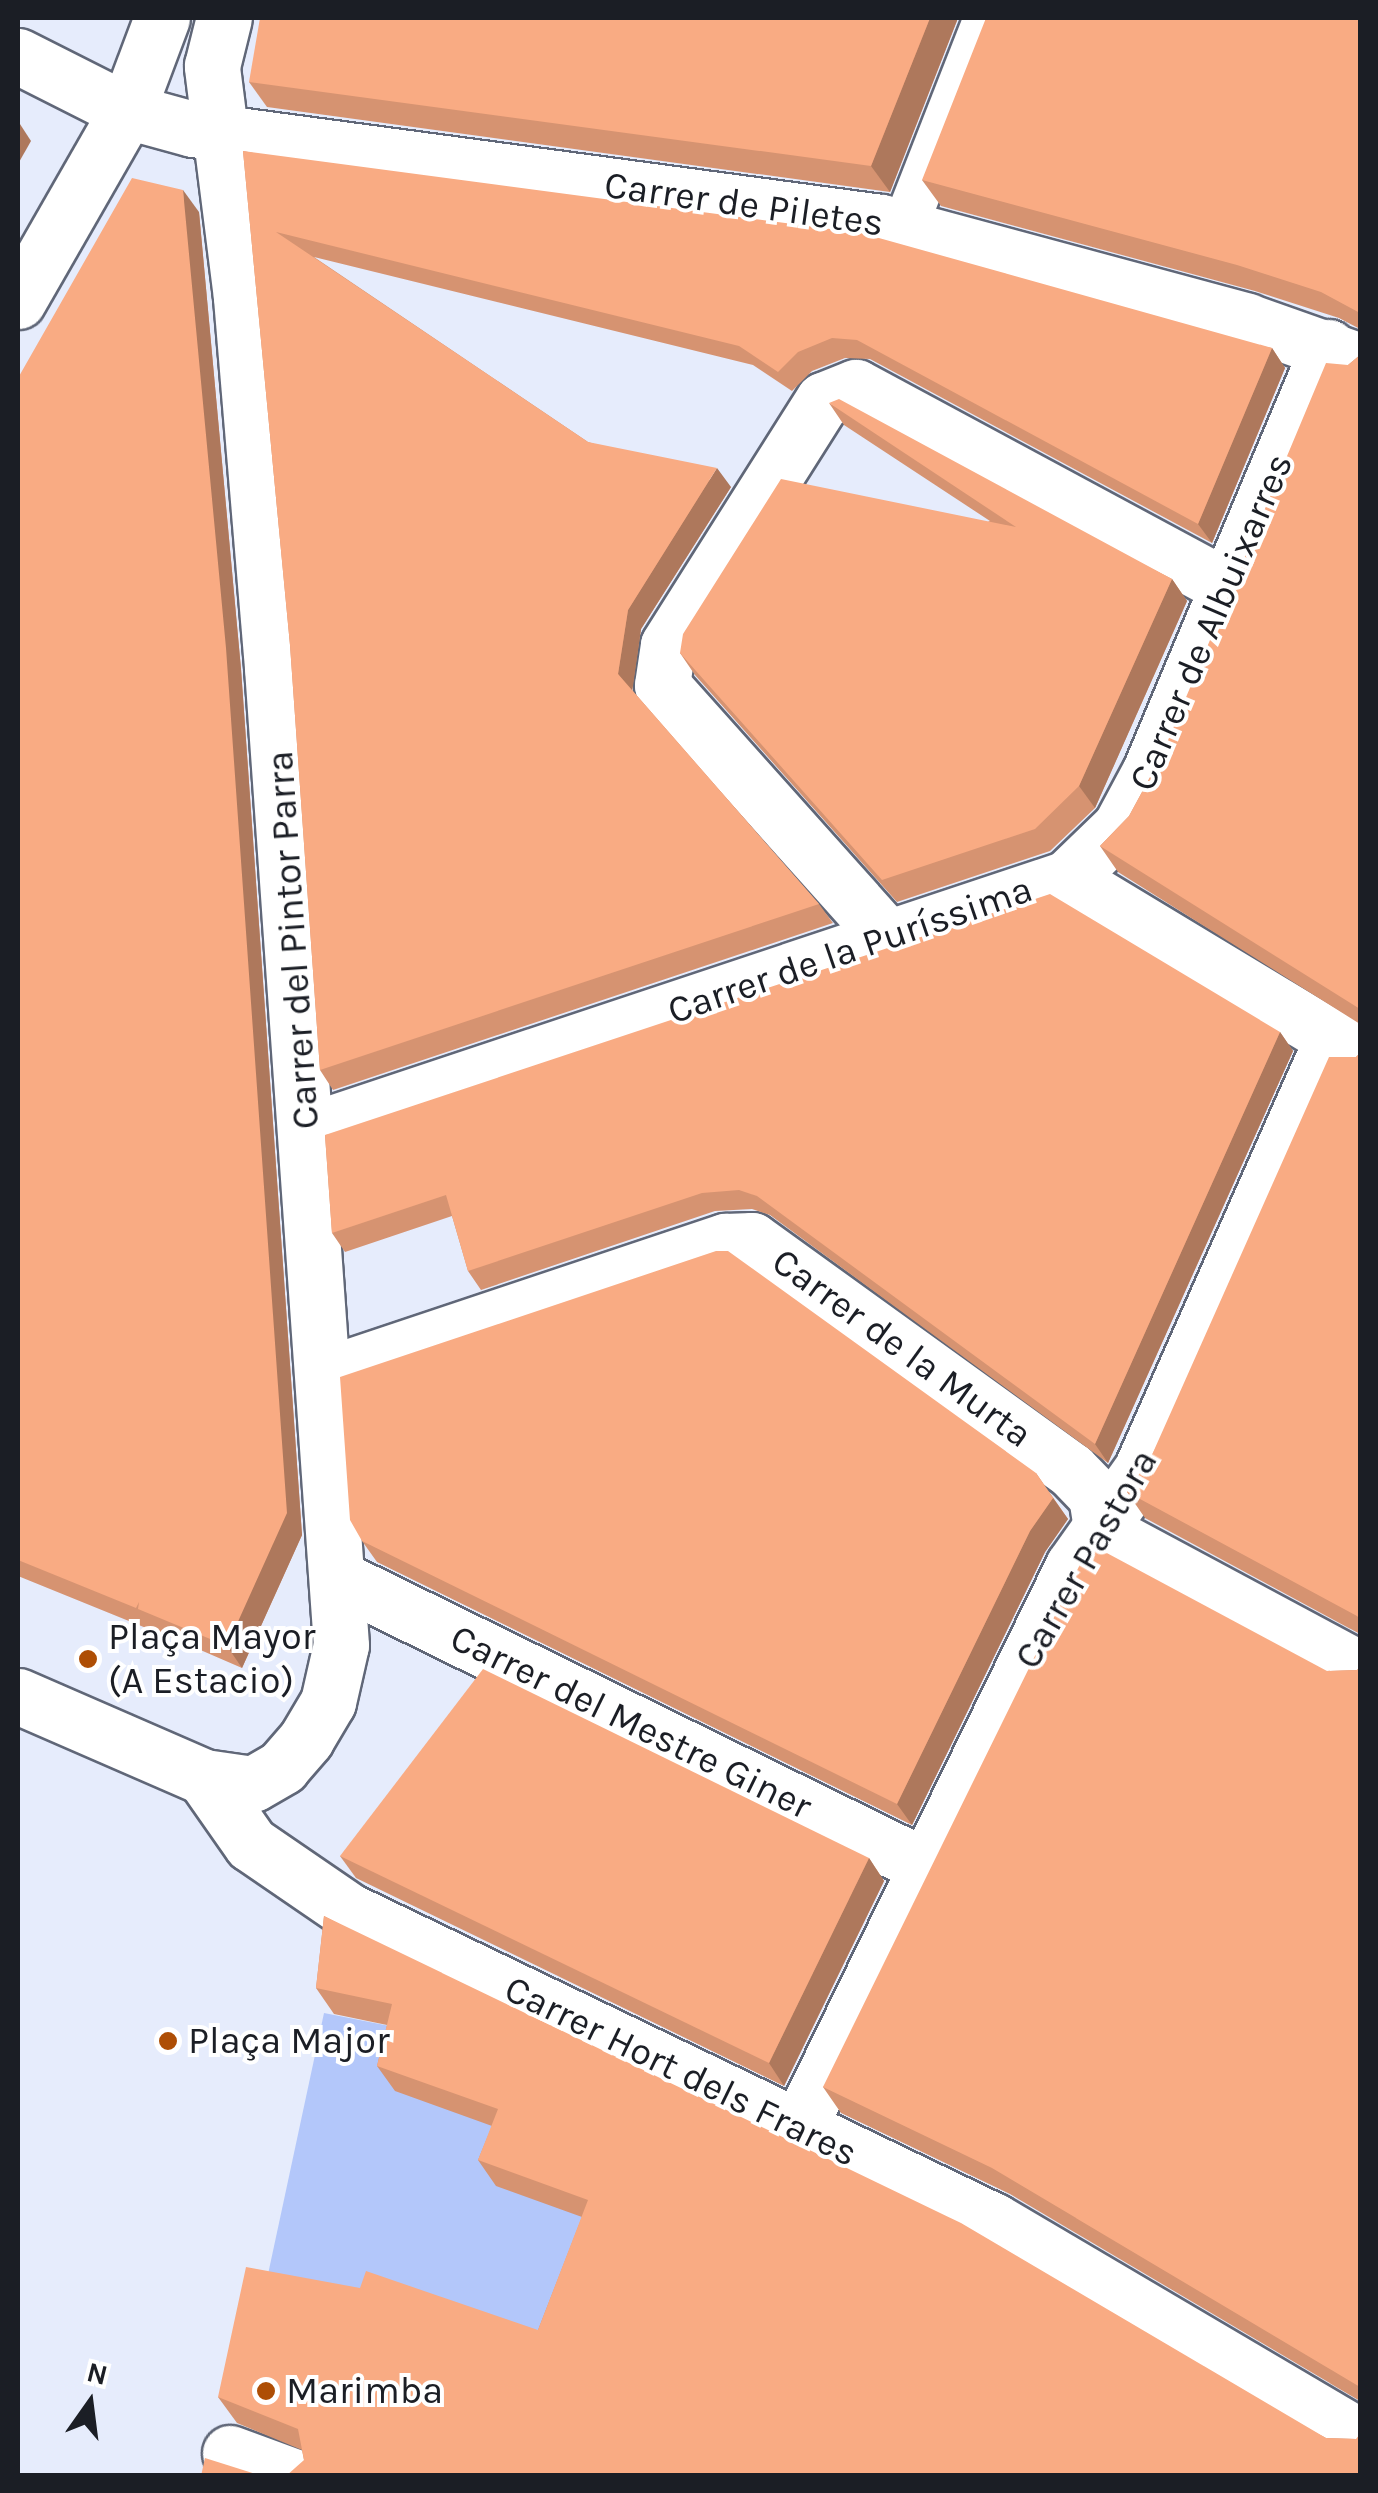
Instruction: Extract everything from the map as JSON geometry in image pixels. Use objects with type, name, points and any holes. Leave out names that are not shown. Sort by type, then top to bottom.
[{"type":"street","points":[[18,301],[127,112],[162,18]]},
{"type":"street","name":"Carrer del Pintor Parra","points":[[204,1777],[253,1784],[282,1767],[306,1739],[334,1679],[341,1645],[327,1374],[308,1131],[224,136],[212,66],[224,18]]},
{"type":"street","name":"Carrer de Piletes","points":[[18,56],[127,112],[224,136],[807,209],[904,227],[1349,349]]},
{"type":"street","name":"Carrer de Albuixarres","points":[[1066,878],[1120,827],[1227,587],[1349,349]]},
{"type":"street","points":[[888,938],[662,684],[668,645],[824,400],[856,387],[1227,587]]},
{"type":"street","name":"Carrer de la Puríssima","points":[[308,1131],[1066,878],[1346,1047]]},
{"type":"street","name":"Carrer Pastora","points":[[799,2127],[1073,1566],[1141,1470],[1346,1047]]},
{"type":"street","name":"Carrer de la Murta","points":[[327,1374],[725,1241],[752,1240],[1071,1470],[1096,1496],[1101,1527]]},
{"type":"street","points":[[1101,1527],[1360,1669]]},
{"type":"street","name":"Carrer del Mestre Giner","points":[[338,1578],[925,1866]]},
{"type":"street","points":[[18,1696],[204,1777]]},
{"type":"street","name":"Carrer Hort dels Frares","points":[[204,1777],[251,1844],[301,1884],[994,2221],[1360,2437]]},
{"type":"street","points":[[230,2453],[293,2476]]},
{"type":"lane","points":[[904,227],[986,18]]},
{"type":"shaded area","points":[[324,2013],[410,2030],[607,2226],[645,2354],[264,2293]]},
{"type":"building","points":[[260,18],[930,18],[871,166],[249,82]]},
{"type":"building","points":[[986,18],[1360,18],[1360,313],[1321,292],[1237,265],[922,180]]},
{"type":"building","points":[[243,151],[861,233],[1272,348],[1198,524],[857,340],[832,338],[798,352],[778,372],[739,346],[276,232],[588,442],[717,468],[628,610],[618,674],[819,904],[320,1070],[290,645]]},
{"type":"building","points":[[132,178],[183,190],[226,648],[287,1513],[227,1646],[138,1609],[139,1602],[136,1608],[18,1560],[18,378]]},
{"type":"building","points":[[1360,355],[1360,1009],[1100,846],[1129,816],[1161,757],[1326,363],[1348,365]]},
{"type":"building","points":[[839,399],[1172,579],[1079,786],[1035,829],[882,880],[680,653],[683,634],[781,479],[1016,527],[829,403]]},
{"type":"building","points":[[1050,894],[1280,1032],[1095,1444],[757,1196],[739,1190],[702,1193],[468,1271],[446,1195],[332,1233],[325,1135]]},
{"type":"building","points":[[1360,1053],[1360,1619],[1127,1492],[1151,1457],[1329,1057],[1356,1057]]},
{"type":"building","points":[[716,1251],[728,1251],[1036,1473],[1053,1498],[1030,1531],[897,1804],[362,1541],[350,1520],[340,1377]]},
{"type":"building","points":[[1090,1544],[1327,1671],[1360,1667],[1360,2387],[992,2168],[823,2087]]},
{"type":"building","points":[[483,1669],[869,1858],[769,2063],[340,1856]]},
{"type":"building","points":[[324,1916],[961,2223],[1326,2438],[1356,2439],[1360,2434],[1360,2476],[286,2476],[304,2460],[298,2429],[218,2397],[246,2267],[360,2288],[366,2271],[538,2330],[588,2200],[478,2160],[498,2109],[377,2066],[392,2004],[316,1988]]},
{"type":"building","points":[[205,2458],[262,2476],[201,2476]]},
{"type":"place","name":"Plaça Mayor (A Estacio)","points":[[88,1659]]},
{"type":"place","name":"Plaça Major","points":[[168,2041]]},
{"type":"place","name":"Marimba","points":[[266,2391]]}]
